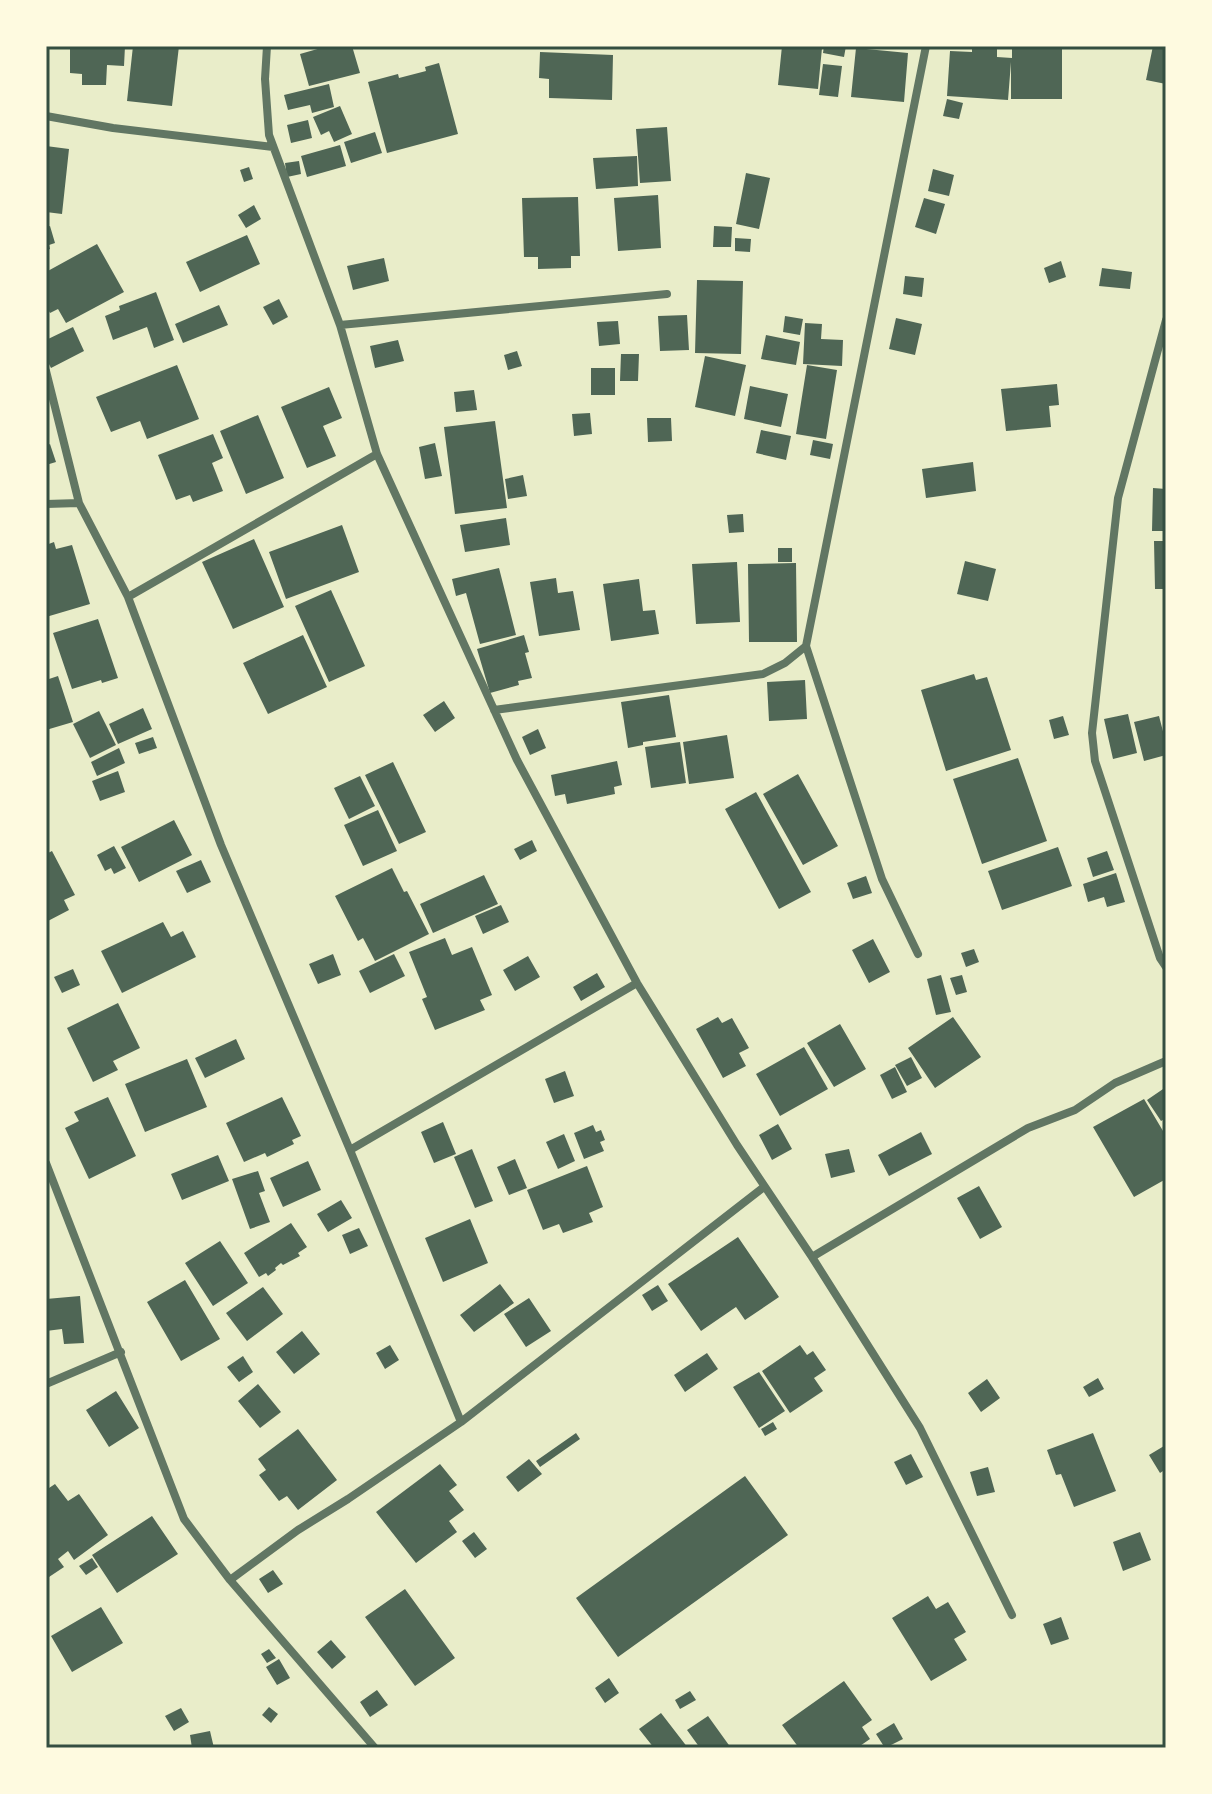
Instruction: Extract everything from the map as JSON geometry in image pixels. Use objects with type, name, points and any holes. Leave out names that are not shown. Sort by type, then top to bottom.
[{"type":"street","points":[[267,46],[265,108],[269,135],[340,325],[377,454],[517,760],[637,983],[920,1428],[1012,1615]]},
{"type":"street","points":[[918,954],[882,879],[806,646],[926,46]]},
{"type":"street","points":[[46,116],[113,128],[273,147]]},
{"type":"street","points":[[340,325],[667,294]]},
{"type":"street","points":[[1166,320],[1118,498],[1092,733],[1095,761],[1166,967]]},
{"type":"street","points":[[46,371],[79,503],[128,597],[221,845],[461,1422]]},
{"type":"street","points":[[128,597],[377,454]]},
{"type":"street","points":[[46,504],[79,503]]},
{"type":"street","points":[[494,710],[763,674],[785,663],[806,646]]},
{"type":"street","points":[[350,1150],[637,983]]},
{"type":"street","points":[[812,1257],[1028,1128],[1075,1110],[1115,1083],[1166,1061]]},
{"type":"street","points":[[46,1163],[184,1519],[230,1580],[375,1748]]},
{"type":"street","points":[[230,1580],[298,1530],[461,1422],[764,1187]]},
{"type":"street","points":[[46,1384],[121,1352]]},
{"type":"building","points":[[70,46],[125,46],[124,66],[107,65],[106,85],[82,85],[82,74],[70,73]]},
{"type":"building","points":[[133,46],[179,46],[172,106],[127,101]]},
{"type":"building","points":[[328,46],[352,46],[360,73],[309,86],[300,54]]},
{"type":"building","points":[[782,46],[822,48],[818,89],[778,85]]},
{"type":"building","points":[[824,46],[846,46],[844,57],[823,53]]},
{"type":"building","points":[[972,46],[997,46],[997,57],[1012,58],[1012,46],[1062,48],[1062,99],[1011,99],[1011,62],[1008,100],[947,96],[950,51],[972,52]]},
{"type":"building","points":[[1153,46],[1166,46],[1166,84],[1146,80]]},
{"type":"building","points":[[856,48],[908,53],[904,102],[851,97]]},
{"type":"building","points":[[540,52],[613,55],[612,100],[549,98],[549,79],[539,78]]},
{"type":"building","points":[[439,63],[458,134],[387,153],[368,82],[426,71],[425,67]]},
{"type":"building","points":[[823,64],[842,66],[838,97],[819,95]]},
{"type":"building","points":[[329,84],[334,107],[312,113],[310,105],[288,110],[284,95]]},
{"type":"building","points":[[947,99],[963,103],[959,119],[943,116]]},
{"type":"building","points":[[340,106],[352,134],[334,142],[329,131],[321,135],[313,117]]},
{"type":"building","points":[[308,120],[312,138],[291,143],[287,125]]},
{"type":"building","points":[[667,127],[671,181],[640,183],[636,129]]},
{"type":"building","points":[[375,132],[382,153],[351,163],[344,142]]},
{"type":"building","points":[[340,145],[346,166],[307,177],[301,156]]},
{"type":"building","points":[[46,146],[69,149],[62,214],[46,212]]},
{"type":"building","points":[[637,156],[638,186],[596,189],[593,158]]},
{"type":"building","points":[[299,161],[301,174],[287,177],[285,163]]},
{"type":"building","points":[[249,167],[253,179],[244,182],[240,170]]},
{"type":"building","points":[[933,169],[954,175],[949,196],[928,191]]},
{"type":"building","points":[[746,173],[770,178],[759,229],[736,224]]},
{"type":"building","points":[[658,195],[661,248],[618,251],[614,198]]},
{"type":"building","points":[[578,197],[580,256],[571,256],[571,268],[538,269],[538,257],[524,257],[522,198]]},
{"type":"building","points":[[924,198],[945,204],[936,234],[915,227]]},
{"type":"building","points":[[254,205],[261,219],[246,228],[238,215]]},
{"type":"building","points":[[50,226],[55,243],[46,250],[46,227]]},
{"type":"building","points":[[714,226],[732,227],[731,247],[713,247]]},
{"type":"building","points":[[247,235],[260,264],[200,292],[186,262]]},
{"type":"building","points":[[735,238],[751,239],[750,252],[735,251]]},
{"type":"building","points":[[97,244],[124,292],[66,323],[58,309],[50,313],[46,306],[46,293],[49,291],[46,272]]},
{"type":"building","points":[[384,258],[389,281],[353,290],[347,266]]},
{"type":"building","points":[[1061,261],[1066,277],[1049,283],[1044,268]]},
{"type":"building","points":[[1102,268],[1132,272],[1130,289],[1099,286]]},
{"type":"building","points":[[905,276],[924,278],[922,297],[903,294]]},
{"type":"building","points":[[697,280],[743,281],[741,354],[695,353]]},
{"type":"building","points":[[156,292],[174,340],[154,348],[147,327],[113,340],[105,316],[120,310],[119,306]]},
{"type":"building","points":[[279,299],[288,317],[273,325],[263,307]]},
{"type":"building","points":[[219,305],[228,325],[183,343],[175,324]]},
{"type":"building","points":[[687,315],[689,350],[660,351],[658,316]]},
{"type":"building","points":[[785,316],[803,319],[800,335],[783,332]]},
{"type":"building","points":[[896,318],[922,324],[915,355],[889,349]]},
{"type":"building","points":[[618,321],[620,344],[599,346],[597,322]]},
{"type":"building","points":[[805,323],[822,324],[821,339],[843,340],[842,366],[803,364]]},
{"type":"building","points":[[73,327],[84,351],[51,368],[46,358],[46,340]]},
{"type":"building","points":[[766,335],[800,342],[796,365],[761,359]]},
{"type":"building","points":[[398,340],[404,361],[375,368],[370,346]]},
{"type":"building","points":[[517,351],[522,366],[508,370],[504,355]]},
{"type":"building","points":[[621,354],[639,354],[638,381],[620,381]]},
{"type":"building","points":[[705,356],[746,365],[735,416],[695,407]]},
{"type":"building","points":[[177,365],[199,419],[147,439],[140,421],[111,432],[96,397]]},
{"type":"building","points":[[807,365],[837,370],[826,439],[796,434]]},
{"type":"building","points":[[591,368],[615,368],[615,395],[591,395]]},
{"type":"building","points":[[1057,384],[1059,405],[1049,406],[1051,427],[1006,431],[1001,389]]},
{"type":"building","points":[[750,386],[788,394],[781,427],[744,419]]},
{"type":"building","points":[[329,387],[342,418],[323,426],[336,456],[307,468],[281,407]]},
{"type":"building","points":[[474,390],[477,410],[456,412],[454,392]]},
{"type":"building","points":[[590,413],[592,434],[574,436],[572,414]]},
{"type":"building","points":[[258,415],[284,478],[246,494],[220,431]]},
{"type":"building","points":[[647,418],[671,418],[672,441],[648,442]]},
{"type":"building","points":[[495,421],[507,508],[455,514],[444,427]]},
{"type":"building","points":[[761,430],[791,436],[786,460],[756,453]]},
{"type":"building","points":[[213,434],[223,458],[212,463],[223,491],[193,502],[190,495],[176,500],[158,455]]},
{"type":"building","points":[[813,440],[833,444],[830,459],[810,455]]},
{"type":"building","points":[[435,443],[442,476],[425,479],[419,447]]},
{"type":"building","points":[[50,444],[56,462],[46,465],[46,446]]},
{"type":"building","points":[[973,462],[976,491],[926,498],[922,469]]},
{"type":"building","points":[[523,475],[527,496],[508,499],[505,479]]},
{"type":"building","points":[[1153,488],[1166,489],[1166,531],[1152,531]]},
{"type":"building","points":[[743,514],[744,532],[729,533],[727,515]]},
{"type":"building","points":[[506,518],[510,545],[465,552],[460,525]]},
{"type":"building","points":[[342,525],[359,572],[286,599],[269,552]]},
{"type":"building","points":[[254,539],[284,607],[233,629],[202,562]]},
{"type":"building","points":[[1154,541],[1166,541],[1166,589],[1155,589]]},
{"type":"building","points":[[54,542],[56,549],[72,545],[90,604],[46,617],[46,545]]},
{"type":"building","points":[[778,548],[792,548],[792,562],[778,562]]},
{"type":"building","points":[[965,561],[996,569],[988,601],[957,594]]},
{"type":"building","points":[[737,562],[740,622],[696,624],[692,564]]},
{"type":"building","points":[[796,563],[797,642],[749,642],[748,564]]},
{"type":"building","points":[[499,568],[516,635],[480,644],[466,593],[456,596],[452,579]]},
{"type":"building","points":[[556,578],[558,593],[573,591],[580,630],[539,636],[530,582]]},
{"type":"building","points":[[639,579],[643,611],[655,610],[659,634],[611,641],[603,584]]},
{"type":"building","points":[[331,590],[365,666],[329,682],[295,606]]},
{"type":"building","points":[[98,619],[118,678],[72,689],[53,633]]},
{"type":"building","points":[[303,635],[327,687],[268,714],[243,663]]},
{"type":"building","points":[[524,635],[532,678],[490,693],[477,649]]},
{"type":"building","points":[[974,674],[976,680],[987,677],[1011,750],[946,771],[921,690]]},
{"type":"building","points":[[58,676],[73,722],[46,730],[46,680]]},
{"type":"building","points":[[805,680],[807,719],[769,721],[767,682]]},
{"type":"building","points":[[669,695],[676,737],[643,742],[643,745],[628,748],[621,702]]},
{"type":"building","points":[[444,701],[455,718],[435,732],[423,715]]},
{"type":"building","points":[[143,708],[152,729],[118,744],[109,724]]},
{"type":"building","points":[[99,711],[116,745],[90,758],[73,724]]},
{"type":"building","points":[[1128,714],[1137,753],[1113,759],[1104,719]]},
{"type":"building","points":[[1063,716],[1069,735],[1054,739],[1049,720]]},
{"type":"building","points":[[1159,716],[1166,755],[1144,761],[1134,722]]},
{"type":"building","points":[[538,729],[546,748],[530,755],[522,737]]},
{"type":"building","points":[[727,735],[734,778],[689,784],[683,742]]},
{"type":"building","points":[[153,737],[157,748],[139,754],[135,743]]},
{"type":"building","points":[[680,742],[686,783],[651,788],[645,747]]},
{"type":"building","points":[[119,748],[125,763],[97,776],[91,762]]},
{"type":"building","points":[[1018,758],[1047,841],[982,864],[953,779]]},
{"type":"building","points":[[617,761],[622,785],[614,787],[615,794],[567,804],[565,794],[555,796],[551,775]]},
{"type":"building","points":[[393,762],[426,832],[399,844],[365,775]]},
{"type":"building","points":[[118,771],[125,792],[100,801],[92,781]]},
{"type":"building","points":[[798,774],[838,846],[803,865],[763,794]]},
{"type":"building","points":[[360,776],[375,806],[349,819],[334,788]]},
{"type":"building","points":[[756,792],[811,892],[779,909],[725,809]]},
{"type":"building","points":[[378,810],[397,851],[363,866],[344,825]]},
{"type":"building","points":[[174,820],[192,855],[139,882],[121,847]]},
{"type":"building","points":[[532,840],[537,851],[520,860],[514,849]]},
{"type":"building","points":[[114,846],[126,868],[114,874],[111,868],[105,871],[97,855]]},
{"type":"building","points":[[1058,847],[1072,886],[1002,910],[988,871]]},
{"type":"building","points":[[52,851],[75,895],[64,900],[69,910],[46,922],[46,854]]},
{"type":"building","points":[[1107,851],[1114,870],[1093,877],[1087,858]]},
{"type":"building","points":[[201,860],[211,882],[187,893],[176,871]]},
{"type":"building","points":[[392,868],[429,934],[375,961],[363,938],[358,941],[335,896]]},
{"type":"building","points":[[1116,873],[1125,902],[1107,907],[1104,897],[1088,902],[1083,884]]},
{"type":"building","points":[[484,875],[498,904],[433,933],[420,904]]},
{"type":"building","points":[[866,876],[872,893],[853,899],[847,883]]},
{"type":"building","points":[[501,905],[509,922],[483,934],[475,916]]},
{"type":"building","points":[[163,922],[171,937],[183,931],[196,957],[122,993],[101,951]]},
{"type":"building","points":[[445,938],[452,955],[472,947],[492,995],[480,1000],[485,1010],[435,1030],[422,999],[427,997],[409,952]]},
{"type":"building","points":[[873,939],[890,972],[869,983],[852,950]]},
{"type":"building","points":[[974,949],[979,962],[966,967],[961,953]]},
{"type":"building","points":[[333,954],[341,975],[318,984],[309,964]]},
{"type":"building","points":[[394,954],[405,976],[370,993],[359,971]]},
{"type":"building","points":[[528,956],[540,977],[515,991],[503,970]]},
{"type":"building","points":[[73,969],[80,985],[62,993],[54,977]]},
{"type":"building","points":[[597,973],[605,987],[581,1001],[573,987]]},
{"type":"building","points":[[941,975],[951,1012],[936,1015],[927,979]]},
{"type":"building","points":[[962,975],[967,992],[956,995],[950,978]]},
{"type":"building","points":[[118,1003],[140,1048],[113,1061],[118,1070],[93,1082],[67,1028]]},
{"type":"building","points":[[718,1017],[722,1023],[732,1018],[749,1048],[739,1053],[746,1066],[723,1078],[696,1029]]},
{"type":"building","points":[[953,1017],[981,1057],[935,1088],[908,1048]]},
{"type":"building","points":[[840,1024],[866,1069],[834,1087],[807,1043]]},
{"type":"building","points":[[236,1039],[245,1059],[205,1078],[195,1058]]},
{"type":"building","points":[[804,1047],[828,1089],[780,1116],[756,1074]]},
{"type":"building","points":[[911,1057],[922,1078],[907,1086],[895,1065]]},
{"type":"building","points":[[187,1059],[207,1107],[145,1132],[125,1084]]},
{"type":"building","points":[[895,1067],[907,1092],[892,1099],[880,1075]]},
{"type":"building","points":[[565,1071],[574,1096],[554,1103],[545,1079]]},
{"type":"building","points":[[1166,1087],[1166,1118],[1161,1121],[1147,1100]]},
{"type":"building","points":[[108,1097],[136,1156],[89,1179],[65,1128],[79,1121],[74,1112]]},
{"type":"building","points":[[282,1097],[301,1136],[292,1140],[294,1144],[267,1157],[265,1153],[244,1162],[226,1123]]},
{"type":"building","points":[[1144,1099],[1166,1136],[1166,1179],[1134,1197],[1093,1127]]},
{"type":"building","points":[[443,1122],[456,1154],[434,1163],[421,1132]]},
{"type":"building","points":[[778,1124],[792,1149],[772,1160],[759,1135]]},
{"type":"building","points":[[593,1125],[596,1132],[601,1130],[605,1140],[600,1142],[604,1151],[584,1159],[574,1133]]},
{"type":"building","points":[[921,1132],[932,1154],[889,1176],[878,1155]]},
{"type":"building","points":[[564,1134],[575,1161],[558,1169],[546,1142]]},
{"type":"building","points":[[472,1149],[493,1201],[475,1208],[454,1157]]},
{"type":"building","points":[[849,1149],[855,1172],[831,1178],[825,1154]]},
{"type":"building","points":[[218,1155],[229,1181],[182,1200],[171,1174]]},
{"type":"building","points":[[515,1159],[527,1188],[509,1195],[497,1167]]},
{"type":"building","points":[[308,1161],[321,1190],[283,1207],[270,1178]]},
{"type":"building","points":[[587,1166],[603,1207],[589,1213],[593,1222],[563,1233],[559,1224],[543,1230],[527,1190]]},
{"type":"building","points":[[258,1171],[265,1191],[259,1193],[270,1222],[250,1229],[232,1179]]},
{"type":"building","points":[[979,1186],[1002,1227],[980,1239],[957,1198]]},
{"type":"building","points":[[341,1200],[352,1218],[328,1232],[317,1214]]},
{"type":"building","points":[[470,1219],[488,1263],[443,1282],[425,1238]]},
{"type":"building","points":[[291,1223],[307,1247],[298,1253],[300,1256],[283,1265],[281,1263],[268,1276],[266,1273],[259,1277],[244,1253]]},
{"type":"building","points":[[359,1228],[368,1246],[350,1254],[342,1235]]},
{"type":"building","points":[[738,1237],[779,1297],[745,1320],[736,1307],[701,1331],[668,1284]]},
{"type":"building","points":[[220,1241],[248,1283],[213,1306],[185,1263]]},
{"type":"building","points":[[185,1280],[220,1339],[181,1361],[147,1302]]},
{"type":"building","points":[[500,1284],[514,1303],[474,1332],[460,1315]]},
{"type":"building","points":[[658,1285],[668,1301],[652,1311],[642,1295]]},
{"type":"building","points":[[263,1287],[283,1314],[247,1341],[226,1313]]},
{"type":"building","points":[[80,1296],[84,1343],[64,1344],[62,1329],[46,1331],[46,1299]]},
{"type":"building","points":[[529,1298],[551,1331],[526,1347],[504,1314]]},
{"type":"building","points":[[302,1331],[320,1354],[294,1374],[276,1352]]},
{"type":"building","points":[[390,1345],[399,1360],[385,1369],[376,1353]]},
{"type":"building","points":[[800,1345],[807,1355],[813,1351],[826,1370],[814,1378],[823,1391],[790,1413],[762,1371]]},
{"type":"building","points":[[707,1353],[718,1369],[685,1392],[674,1375]]},
{"type":"building","points":[[243,1356],[253,1372],[239,1382],[227,1367]]},
{"type":"building","points":[[759,1372],[785,1411],[759,1428],[733,1387]]},
{"type":"building","points":[[1098,1378],[1104,1389],[1089,1397],[1083,1387]]},
{"type":"building","points":[[987,1379],[1000,1398],[981,1412],[968,1393]]},
{"type":"building","points":[[258,1384],[281,1412],[260,1428],[238,1401]]},
{"type":"building","points":[[116,1391],[139,1428],[109,1447],[86,1410]]},
{"type":"building","points":[[773,1422],[777,1429],[765,1436],[761,1429]]},
{"type":"building","points":[[298,1429],[337,1480],[298,1510],[287,1496],[279,1501],[259,1475],[266,1470],[258,1459]]},
{"type":"building","points":[[576,1433],[580,1439],[540,1467],[536,1461]]},
{"type":"building","points":[[1093,1433],[1116,1491],[1074,1507],[1061,1474],[1056,1475],[1047,1450]]},
{"type":"building","points":[[1164,1446],[1166,1469],[1160,1473],[1149,1455]]},
{"type":"building","points":[[911,1454],[923,1477],[906,1485],[894,1462]]},
{"type":"building","points":[[529,1459],[542,1474],[518,1492],[506,1477]]},
{"type":"building","points":[[440,1464],[457,1485],[449,1491],[464,1510],[449,1521],[457,1532],[416,1563],[376,1512]]},
{"type":"building","points":[[988,1467],[995,1492],[977,1496],[970,1472]]},
{"type":"building","points":[[745,1476],[788,1535],[618,1657],[576,1598]]},
{"type":"building","points":[[55,1484],[68,1501],[79,1494],[108,1535],[74,1560],[68,1551],[58,1559],[64,1567],[46,1579],[46,1490]]},
{"type":"building","points":[[152,1516],[178,1554],[117,1593],[92,1555]]},
{"type":"building","points":[[474,1532],[487,1549],[475,1558],[462,1541]]},
{"type":"building","points":[[1140,1532],[1151,1560],[1123,1571],[1113,1542]]},
{"type":"building","points":[[92,1558],[98,1567],[86,1575],[79,1566]]},
{"type":"building","points":[[273,1570],[283,1584],[268,1593],[259,1579]]},
{"type":"building","points":[[405,1589],[455,1658],[415,1686],[365,1617]]},
{"type":"building","points":[[928,1596],[936,1609],[948,1602],[966,1632],[954,1639],[967,1660],[931,1681],[892,1618]]},
{"type":"building","points":[[101,1607],[123,1643],[72,1672],[51,1636]]},
{"type":"building","points":[[1061,1617],[1069,1639],[1051,1645],[1043,1624]]},
{"type":"building","points":[[331,1640],[346,1657],[332,1669],[317,1652]]},
{"type":"building","points":[[269,1649],[276,1658],[267,1663],[261,1654]]},
{"type":"building","points":[[279,1659],[290,1678],[277,1685],[266,1667]]},
{"type":"building","points":[[609,1678],[619,1693],[605,1703],[595,1688]]},
{"type":"building","points":[[844,1681],[872,1720],[862,1727],[870,1739],[857,1748],[799,1748],[782,1725]]},
{"type":"building","points":[[377,1690],[388,1705],[370,1717],[360,1702]]},
{"type":"building","points":[[690,1691],[696,1700],[680,1709],[675,1700]]},
{"type":"building","points":[[269,1707],[278,1714],[271,1723],[262,1715]]},
{"type":"building","points":[[181,1708],[189,1722],[174,1731],[165,1716]]},
{"type":"building","points":[[661,1713],[688,1748],[654,1748],[639,1729]]},
{"type":"building","points":[[708,1716],[731,1748],[700,1748],[687,1730]]},
{"type":"building","points":[[894,1723],[903,1739],[885,1748],[876,1734]]},
{"type":"building","points":[[210,1731],[214,1748],[192,1748],[190,1735]]}]
